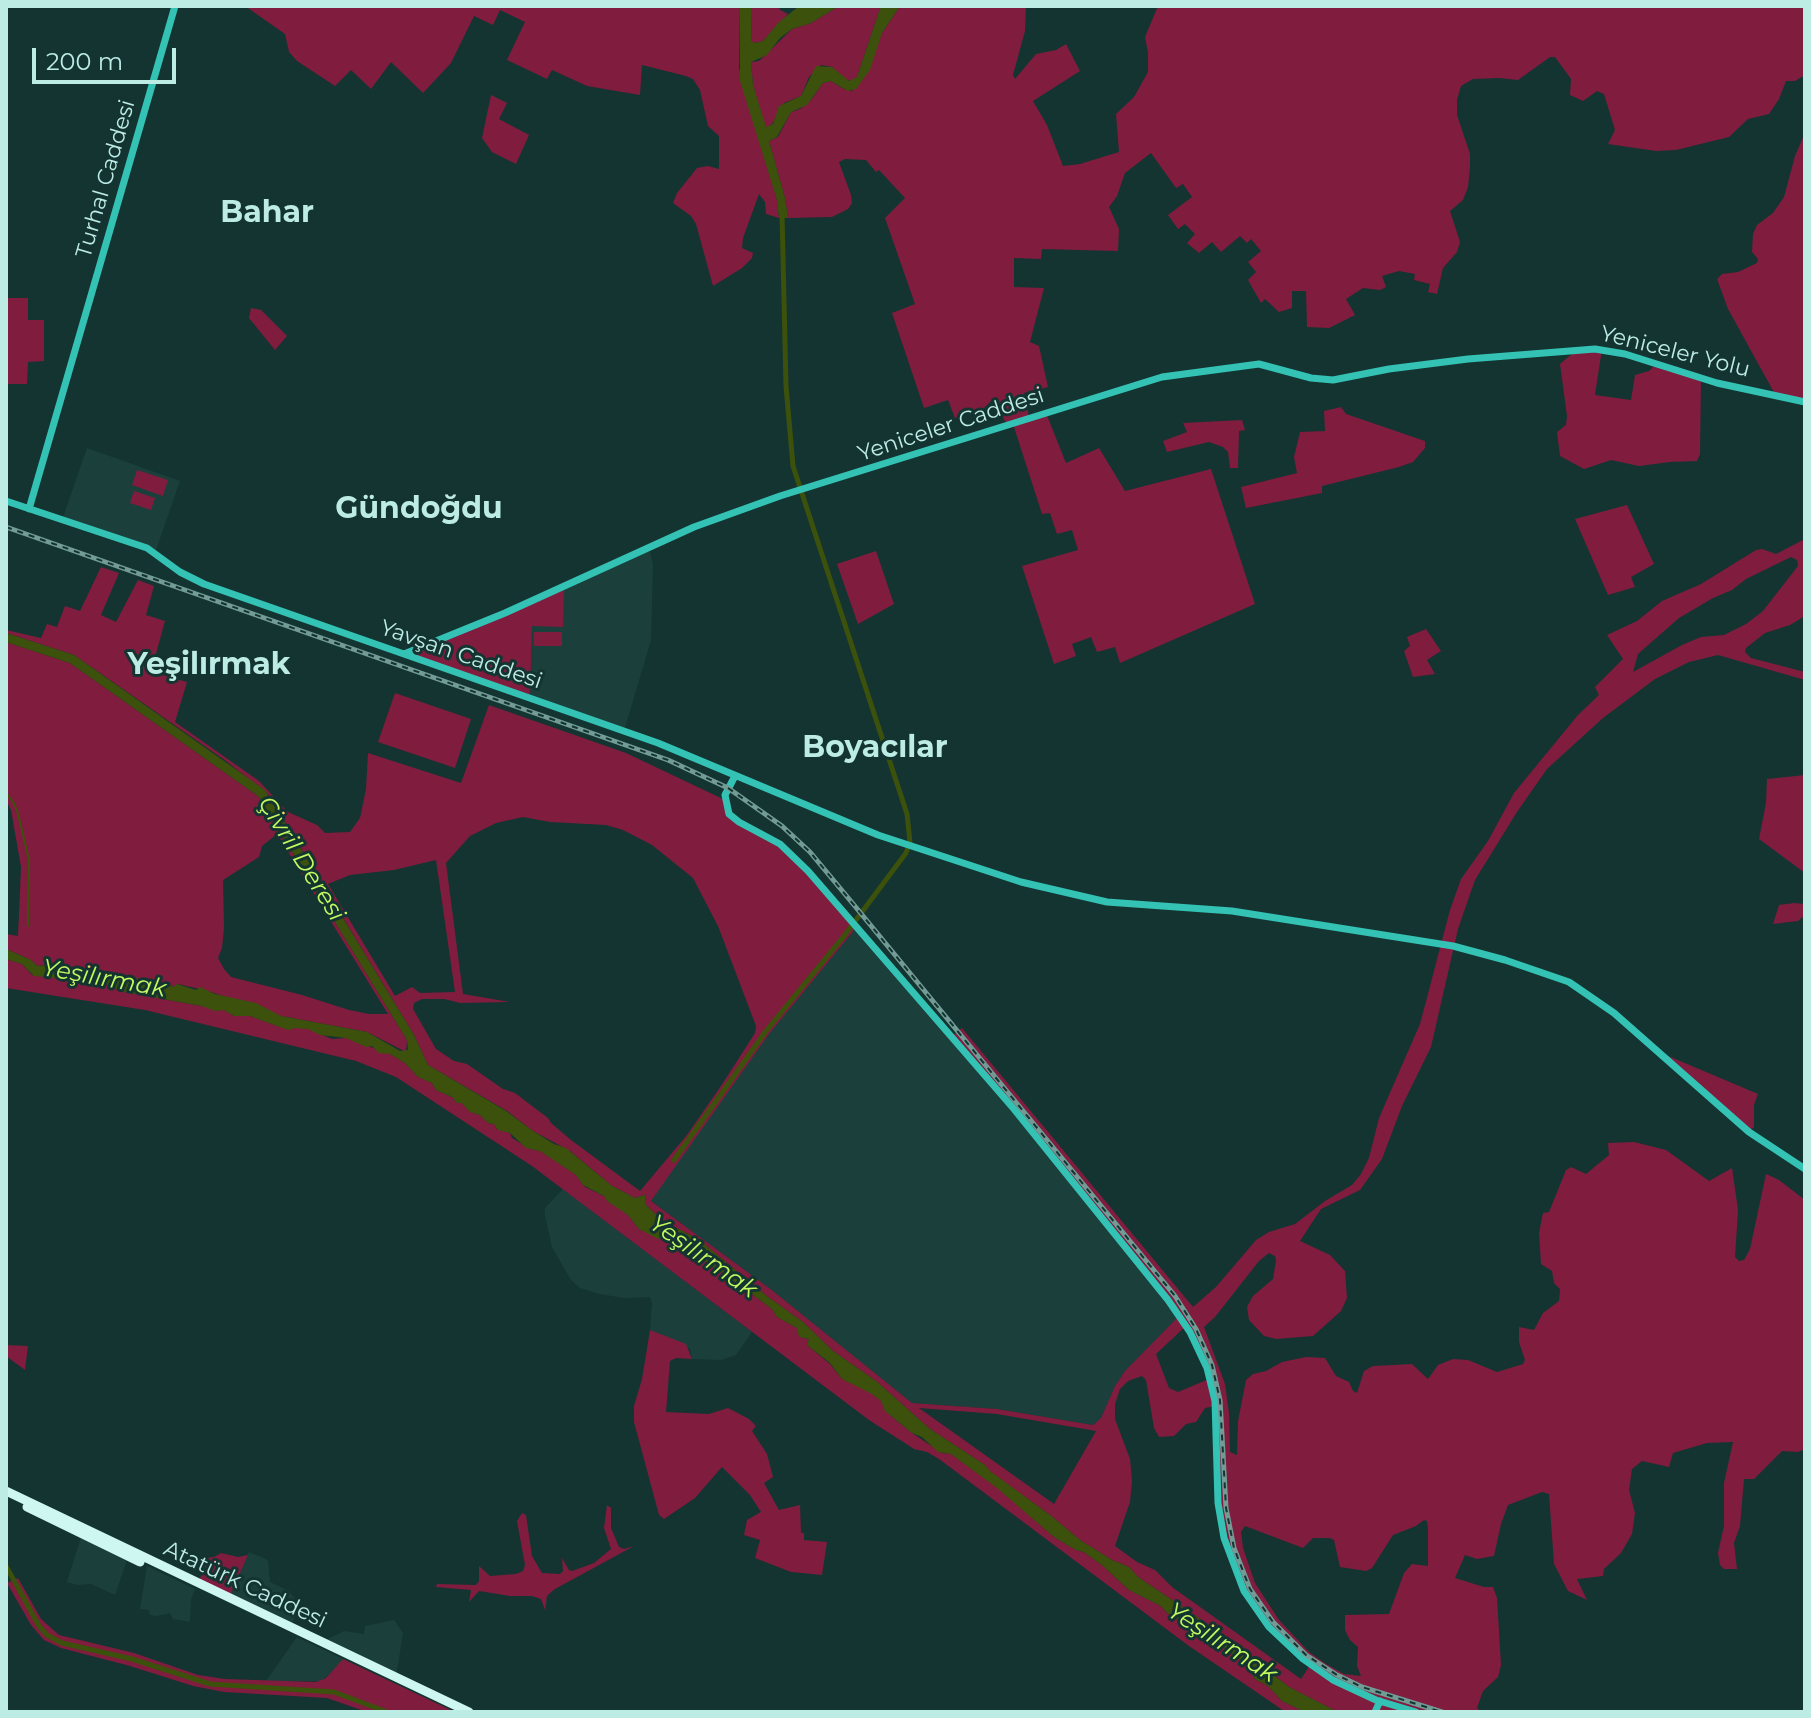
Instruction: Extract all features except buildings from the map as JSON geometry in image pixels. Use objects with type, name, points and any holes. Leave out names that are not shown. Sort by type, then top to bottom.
[{"type":"highway","name":"Atatürk Caddesi","points":[[6,1491],[469,1712]]},
{"type":"highway","name":"Atatürk Caddesi","points":[[6,1497],[455,1712]]},
{"type":"street","name":"Turhal Caddesi","points":[[31,510],[175,6]]},
{"type":"street","name":"Yeniceler Yolu","points":[[1534,353],[1581,348],[1608,350],[1709,381],[1805,402]]},
{"type":"street","name":"Yeniceler Caddesi","points":[[404,654],[505,613],[694,527],[800,490],[1162,377],[1259,364],[1311,378],[1333,380],[1389,369],[1534,353]]},
{"type":"street","name":"Yavşan Caddesi","points":[[6,501],[147,548],[187,577],[204,584],[658,743],[908,847],[1021,882],[1084,897],[1146,906],[1232,911],[1453,946],[1540,971],[1569,982],[1600,1002],[1749,1132],[1805,1169]]},
{"type":"street","points":[[735,776],[725,795],[729,814],[788,850],[1005,1098],[1186,1325],[1200,1351],[1212,1387],[1217,1430],[1219,1514],[1227,1549],[1244,1591],[1269,1627],[1303,1659],[1333,1680],[1378,1706],[1416,1712]]},
{"type":"shaded area","points":[[245,6],[740,6],[739,68],[777,200],[779,218],[766,214],[765,202],[759,194],[743,238],[742,248],[753,253],[752,258],[713,286],[696,224],[691,216],[673,203],[697,168],[708,166],[719,169],[719,136],[708,126],[700,90],[693,79],[686,76],[642,65],[640,95],[587,86],[552,70],[547,79],[507,60],[525,22],[500,10],[493,25],[474,16],[451,63],[423,93],[391,62],[371,89],[351,70],[335,86],[297,61],[289,52],[285,34]]},
{"type":"shaded area","points":[[752,6],[778,6],[788,14],[763,41],[755,43],[751,42]]},
{"type":"shaded area","points":[[839,6],[881,6],[857,77],[846,80],[832,67],[821,65],[809,77],[801,96],[784,103],[772,124],[765,128],[753,85],[751,62],[759,61],[792,29],[811,23]]},
{"type":"shaded area","points":[[900,6],[1026,6],[1025,31],[1013,75],[1015,79],[1036,54],[1056,50],[1066,44],[1080,71],[1033,101],[1047,125],[1063,166],[1119,152],[1116,114],[1134,97],[1148,72],[1145,37],[1158,6],[1805,6],[1805,75],[1795,81],[1786,81],[1769,114],[1748,119],[1729,137],[1676,150],[1656,151],[1608,144],[1615,130],[1604,94],[1597,91],[1583,101],[1570,95],[1571,79],[1555,57],[1550,57],[1518,80],[1473,79],[1461,86],[1457,100],[1457,115],[1470,154],[1468,187],[1463,200],[1450,211],[1460,242],[1457,252],[1443,268],[1437,294],[1428,292],[1430,284],[1414,280],[1415,274],[1399,271],[1382,276],[1386,287],[1380,290],[1363,288],[1346,299],[1355,315],[1329,328],[1307,327],[1306,291],[1292,291],[1292,308],[1279,312],[1265,299],[1261,303],[1248,280],[1256,272],[1248,262],[1261,251],[1251,239],[1247,243],[1240,236],[1221,252],[1212,242],[1199,253],[1187,243],[1195,234],[1185,224],[1178,229],[1168,215],[1192,197],[1183,184],[1176,188],[1151,153],[1125,173],[1117,196],[1109,207],[1119,229],[1118,251],[1042,249],[1041,259],[1014,258],[1014,287],[1044,288],[1030,342],[1039,346],[1048,387],[1024,393],[1029,417],[1046,413],[1066,463],[1099,448],[1125,491],[1211,469],[1255,604],[1120,663],[1115,647],[1097,652],[1091,637],[1072,644],[1076,656],[1054,664],[1022,566],[1078,550],[1072,530],[1057,534],[1050,513],[1042,514],[1013,424],[1008,425],[991,401],[983,409],[955,418],[948,400],[924,408],[892,313],[915,304],[885,218],[905,198],[866,160],[845,159],[839,162],[851,195],[852,203],[848,209],[832,217],[788,218],[769,141],[778,137],[791,112],[811,100],[823,83],[831,81],[852,91]]},
{"type":"shaded area","points":[[491,95],[507,103],[499,119],[529,135],[516,164],[492,152],[482,138]]},
{"type":"shaded area","points":[[1805,133],[1805,402],[1776,396],[1728,309],[1717,279],[1722,274],[1738,272],[1757,263],[1758,259],[1752,252],[1753,234],[1757,225],[1773,213],[1784,197]]},
{"type":"shaded area","points":[[6,298],[28,298],[28,320],[44,320],[44,361],[28,362],[27,384],[6,384]]},
{"type":"shaded area","points":[[251,308],[261,310],[287,336],[275,350],[249,318]]},
{"type":"shaded area","points":[[1579,348],[1602,349],[1595,395],[1631,400],[1635,375],[1649,371],[1655,365],[1701,378],[1700,454],[1697,461],[1639,466],[1611,460],[1584,469],[1560,456],[1557,432],[1566,425],[1567,416],[1560,364]]},
{"type":"shaded area","points":[[1341,407],[1346,414],[1425,441],[1425,448],[1413,462],[1322,486],[1322,493],[1246,508],[1241,487],[1297,473],[1294,457],[1300,432],[1325,431],[1324,411]]},
{"type":"shaded area","points":[[1242,420],[1245,430],[1239,431],[1238,468],[1230,468],[1228,452],[1223,447],[1209,442],[1167,452],[1163,441],[1187,432],[1183,423]]},
{"type":"shaded area","points":[[87,448],[180,481],[155,553],[62,520]]},
{"type":"shaded area","points":[[137,470],[168,480],[163,496],[132,485]]},
{"type":"shaded area","points":[[134,491],[155,498],[151,510],[130,503]]},
{"type":"shaded area","points":[[1627,505],[1654,564],[1631,577],[1635,587],[1608,595],[1575,519]]},
{"type":"shaded area","points":[[1805,539],[1805,616],[1790,625],[1765,633],[1745,652],[1751,658],[1805,672],[1805,680],[1718,655],[1689,662],[1655,679],[1603,718],[1547,769],[1475,880],[1458,929],[1431,1047],[1402,1106],[1382,1159],[1360,1190],[1321,1209],[1300,1241],[1330,1255],[1345,1271],[1347,1298],[1341,1311],[1313,1336],[1276,1339],[1264,1336],[1249,1320],[1247,1307],[1253,1296],[1273,1279],[1276,1260],[1269,1253],[1204,1327],[1225,1384],[1230,1452],[1237,1455],[1238,1421],[1246,1380],[1282,1362],[1306,1357],[1325,1358],[1336,1376],[1349,1382],[1357,1393],[1364,1371],[1373,1366],[1412,1364],[1428,1379],[1438,1365],[1453,1359],[1468,1360],[1497,1372],[1523,1364],[1525,1360],[1519,1342],[1519,1327],[1534,1330],[1543,1313],[1559,1301],[1560,1289],[1554,1283],[1552,1271],[1541,1264],[1539,1233],[1543,1213],[1549,1212],[1566,1170],[1571,1167],[1586,1174],[1609,1155],[1608,1143],[1634,1142],[1666,1150],[1709,1181],[1732,1168],[1738,1210],[1735,1257],[1739,1261],[1744,1260],[1750,1249],[1766,1174],[1805,1200],[1805,1449],[1782,1451],[1754,1479],[1744,1479],[1740,1526],[1734,1543],[1737,1569],[1724,1569],[1718,1553],[1724,1526],[1724,1483],[1733,1442],[1707,1443],[1673,1453],[1669,1467],[1642,1461],[1632,1469],[1629,1490],[1635,1513],[1632,1534],[1621,1553],[1604,1569],[1603,1576],[1577,1579],[1587,1600],[1568,1591],[1554,1564],[1549,1494],[1542,1492],[1508,1505],[1494,1556],[1477,1559],[1465,1555],[1455,1578],[1493,1587],[1497,1598],[1501,1665],[1498,1677],[1483,1691],[1477,1708],[1481,1712],[1338,1712],[1289,1687],[1209,1625],[1138,1577],[1129,1567],[1080,1540],[985,1465],[930,1429],[876,1381],[833,1351],[803,1322],[698,1239],[663,1221],[646,1205],[645,1195],[635,1198],[612,1186],[570,1151],[428,1065],[414,1035],[268,794],[74,655],[6,633],[6,630],[41,638],[47,624],[57,627],[65,606],[80,611],[101,567],[119,573],[101,615],[116,622],[138,580],[154,586],[146,615],[165,621],[154,661],[165,664],[162,675],[187,682],[175,722],[259,781],[288,812],[317,825],[325,833],[350,832],[360,818],[366,789],[368,753],[461,783],[489,705],[626,753],[725,800],[727,810],[788,850],[856,928],[769,1034],[651,1201],[773,1291],[912,1403],[997,1409],[1093,1425],[1101,1418],[1125,1371],[1179,1316],[952,1036],[962,1028],[1193,1307],[1216,1287],[1256,1240],[1269,1232],[1295,1224],[1352,1185],[1361,1174],[1369,1158],[1379,1118],[1420,1024],[1461,879],[1488,841],[1514,793],[1578,715],[1599,695],[1595,687],[1623,659],[1607,635],[1637,621],[1662,601],[1701,584],[1756,550],[1776,554]],"holes":[[[1791,557],[1797,560],[1798,566],[1763,611],[1746,624],[1724,635],[1701,637],[1682,645],[1633,672],[1638,654],[1679,618],[1732,590],[1746,579]],[[523,817],[606,825],[623,830],[652,845],[693,878],[718,926],[756,1026],[755,1033],[687,1135],[640,1191],[571,1140],[515,1093],[436,1049],[413,1009],[414,1003],[422,999],[460,1003],[510,1002],[463,994],[446,863],[470,836],[496,823]],[[436,860],[455,992],[420,993],[412,987],[395,996],[328,884],[350,875],[394,870]],[[1186,1326],[1209,1379],[1178,1392],[1169,1388],[1156,1354]],[[1142,1376],[1146,1380],[1154,1428],[1159,1437],[1174,1436],[1186,1424],[1196,1422],[1205,1408],[1215,1406],[1222,1528],[1244,1591],[1284,1642],[1310,1665],[1301,1679],[1172,1587],[1155,1570],[1137,1562],[1115,1546],[1130,1502],[1132,1481],[1130,1459],[1115,1419],[1115,1404],[1120,1389],[1128,1381]],[[919,1408],[997,1414],[1096,1431],[1054,1504]],[[1427,1521],[1428,1566],[1412,1564],[1404,1573],[1389,1614],[1345,1615],[1345,1630],[1358,1647],[1357,1666],[1361,1676],[1344,1674],[1326,1664],[1309,1652],[1279,1620],[1255,1583],[1241,1532],[1245,1526],[1303,1548],[1313,1538],[1330,1538],[1334,1540],[1340,1567],[1366,1571],[1372,1568],[1393,1535]]]},
{"type":"shaded area","points":[[649,548],[653,564],[651,640],[624,731],[530,698],[532,626],[564,587]]},
{"type":"shaded area","points":[[876,551],[894,604],[858,624],[837,564]]},
{"type":"shaded area","points":[[564,587],[563,627],[532,626],[530,698],[404,654]]},
{"type":"shaded area","points":[[1426,629],[1441,651],[1427,660],[1435,674],[1413,677],[1404,651],[1410,646],[1407,637]]},
{"type":"shaded area","points":[[534,632],[562,632],[562,646],[534,646]]},
{"type":"shaded area","points":[[6,642],[70,663],[258,796],[407,1040],[406,1052],[367,1032],[281,1016],[208,991],[178,984],[173,987],[168,983],[157,985],[126,975],[122,978],[37,966],[6,949],[6,934],[18,936],[21,867],[11,810],[6,800]],"holes":[[[277,834],[388,1014],[349,1010],[231,977],[218,958],[224,928],[223,880],[259,857],[262,846]]]},
{"type":"shaded area","points":[[395,693],[471,719],[455,768],[378,742]]},
{"type":"shaded area","points":[[1805,775],[1805,873],[1759,839],[1767,779]]},
{"type":"shaded area","points":[[1805,904],[1805,915],[1798,921],[1773,924],[1779,905]]},
{"type":"shaded area","points":[[856,928],[926,1006],[1180,1316],[1125,1371],[1101,1418],[1093,1425],[997,1409],[912,1403],[773,1291],[650,1200],[769,1034]]},
{"type":"shaded area","points":[[6,959],[22,964],[32,975],[99,982],[124,992],[224,1010],[234,1016],[250,1016],[278,1026],[306,1028],[332,1039],[346,1038],[390,1054],[405,1063],[418,1077],[432,1083],[436,1090],[576,1175],[585,1187],[604,1196],[628,1215],[639,1229],[662,1239],[666,1236],[678,1239],[707,1266],[744,1288],[772,1309],[777,1317],[797,1328],[803,1338],[809,1339],[807,1345],[842,1379],[872,1393],[891,1416],[912,1433],[942,1453],[951,1454],[997,1487],[1054,1537],[1084,1552],[1129,1590],[1161,1606],[1167,1613],[1220,1645],[1244,1663],[1255,1679],[1268,1686],[1282,1701],[1305,1712],[1284,1711],[1189,1646],[939,1459],[914,1449],[869,1420],[532,1166],[396,1077],[356,1061],[145,1010],[6,988]]},
{"type":"shaded area","points":[[1654,1050],[1758,1094],[1754,1105],[1754,1127],[1749,1132]]},
{"type":"shaded area","points":[[563,1189],[752,1332],[736,1355],[721,1360],[692,1359],[690,1349],[650,1330],[650,1297],[624,1298],[600,1294],[580,1288],[571,1280],[552,1247],[545,1216],[545,1208]]},
{"type":"shaded area","points":[[650,1330],[686,1344],[692,1359],[676,1358],[670,1361],[666,1412],[709,1414],[728,1408],[756,1426],[752,1431],[767,1454],[773,1477],[764,1483],[779,1510],[800,1505],[804,1540],[827,1542],[822,1575],[791,1572],[755,1558],[760,1540],[744,1535],[747,1520],[761,1512],[750,1495],[722,1467],[695,1498],[664,1519],[659,1515],[634,1422],[634,1406]]},
{"type":"shaded area","points":[[6,1345],[28,1346],[25,1370],[6,1356]]},
{"type":"shaded area","points":[[607,1505],[611,1508],[611,1528],[619,1547],[634,1546],[555,1589],[547,1596],[545,1610],[541,1599],[532,1596],[479,1591],[469,1602],[471,1590],[436,1587],[437,1584],[476,1585],[479,1566],[490,1576],[523,1571],[525,1565],[517,1521],[522,1513],[526,1515],[532,1556],[542,1573],[560,1574],[563,1571],[562,1558],[572,1571],[594,1563],[611,1549],[604,1528]]},
{"type":"shaded area","points":[[82,1534],[128,1557],[115,1595],[91,1584],[67,1582]]},
{"type":"shaded area","points":[[249,1552],[268,1560],[270,1582],[289,1591],[300,1606],[290,1627],[229,1598]]},
{"type":"shaded area","points":[[221,1553],[238,1557],[248,1555],[229,1598],[198,1583],[205,1567],[193,1559],[214,1557]]},
{"type":"shaded area","points":[[147,1566],[195,1589],[191,1599],[190,1622],[173,1619],[170,1613],[157,1616],[150,1615],[149,1610],[140,1609]]},
{"type":"shaded area","points":[[18,1578],[41,1619],[59,1635],[134,1653],[198,1675],[225,1679],[316,1682],[326,1678],[343,1659],[455,1712],[367,1712],[327,1698],[224,1692],[61,1648],[44,1640],[31,1625],[7,1583]]},
{"type":"shaded area","points":[[394,1620],[403,1633],[396,1677],[322,1642],[344,1631],[364,1634],[365,1626]]},
{"type":"shaded area","points":[[297,1637],[343,1659],[341,1664],[321,1681],[266,1681]]},
{"type":"water","points":[[740,6],[752,6],[751,41],[755,43],[763,41],[779,22],[798,7],[839,6],[811,23],[792,29],[780,38],[767,55],[751,62],[753,85],[766,127],[773,124],[779,106],[801,96],[816,66],[832,67],[849,81],[857,77],[881,6],[900,6],[882,33],[870,70],[856,89],[848,91],[831,81],[823,83],[807,105],[791,112],[777,137],[769,141],[788,218],[779,218],[777,200],[740,81]]},
{"type":"water","name":"Çivril Deresi","points":[[6,633],[74,655],[265,790],[414,1035],[428,1065],[506,1111],[554,1144],[566,1148],[612,1186],[635,1198],[645,1195],[646,1205],[663,1221],[698,1239],[803,1322],[833,1351],[876,1381],[930,1429],[985,1465],[1080,1540],[1129,1567],[1138,1577],[1209,1625],[1289,1687],[1338,1712],[1305,1712],[1282,1701],[1268,1686],[1255,1679],[1244,1663],[1220,1645],[1167,1613],[1161,1606],[1129,1590],[1084,1552],[1054,1537],[951,1454],[938,1452],[922,1437],[912,1433],[885,1411],[881,1401],[872,1394],[842,1379],[830,1363],[807,1345],[809,1339],[799,1337],[797,1328],[777,1317],[772,1309],[744,1288],[707,1266],[678,1239],[666,1236],[658,1239],[639,1229],[628,1215],[604,1196],[583,1185],[576,1175],[540,1151],[526,1148],[510,1133],[498,1130],[480,1115],[470,1112],[462,1103],[436,1090],[432,1083],[418,1077],[405,1063],[390,1054],[379,1053],[372,1046],[366,1047],[346,1038],[320,1035],[308,1029],[288,1030],[250,1016],[234,1016],[224,1010],[215,1011],[124,992],[99,982],[34,976],[22,964],[6,959],[6,949],[37,966],[49,965],[81,974],[117,975],[122,978],[128,975],[157,985],[167,983],[173,987],[177,984],[196,990],[200,987],[215,994],[256,1003],[281,1016],[367,1032],[400,1051],[408,1050],[407,1040],[258,796],[70,663],[6,642]]},
{"type":"waterway","points":[[674,1160],[766,1031],[844,936],[906,853],[910,842],[907,814],[793,466],[786,386],[782,214]]},
{"type":"waterway","points":[[6,793],[18,814],[29,860],[28,926]]},
{"type":"waterway","points":[[6,1566],[39,1626],[47,1635],[62,1643],[132,1659],[210,1684],[334,1692],[387,1712]]},
{"type":"railway","points":[[6,527],[668,760],[728,788],[782,826],[810,852],[854,905],[1175,1296],[1196,1329],[1212,1365],[1220,1400],[1226,1508],[1234,1548],[1250,1589],[1273,1622],[1306,1655],[1337,1675],[1362,1687],[1442,1712]]},
{"type":"district","name":"Bahar","points":[[267,213]]},
{"type":"district","name":"Gündoğdu","points":[[419,509]]},
{"type":"district","name":"Yeşilırmak","points":[[209,665]]},
{"type":"district","name":"Boyacılar","points":[[875,748]]}]
